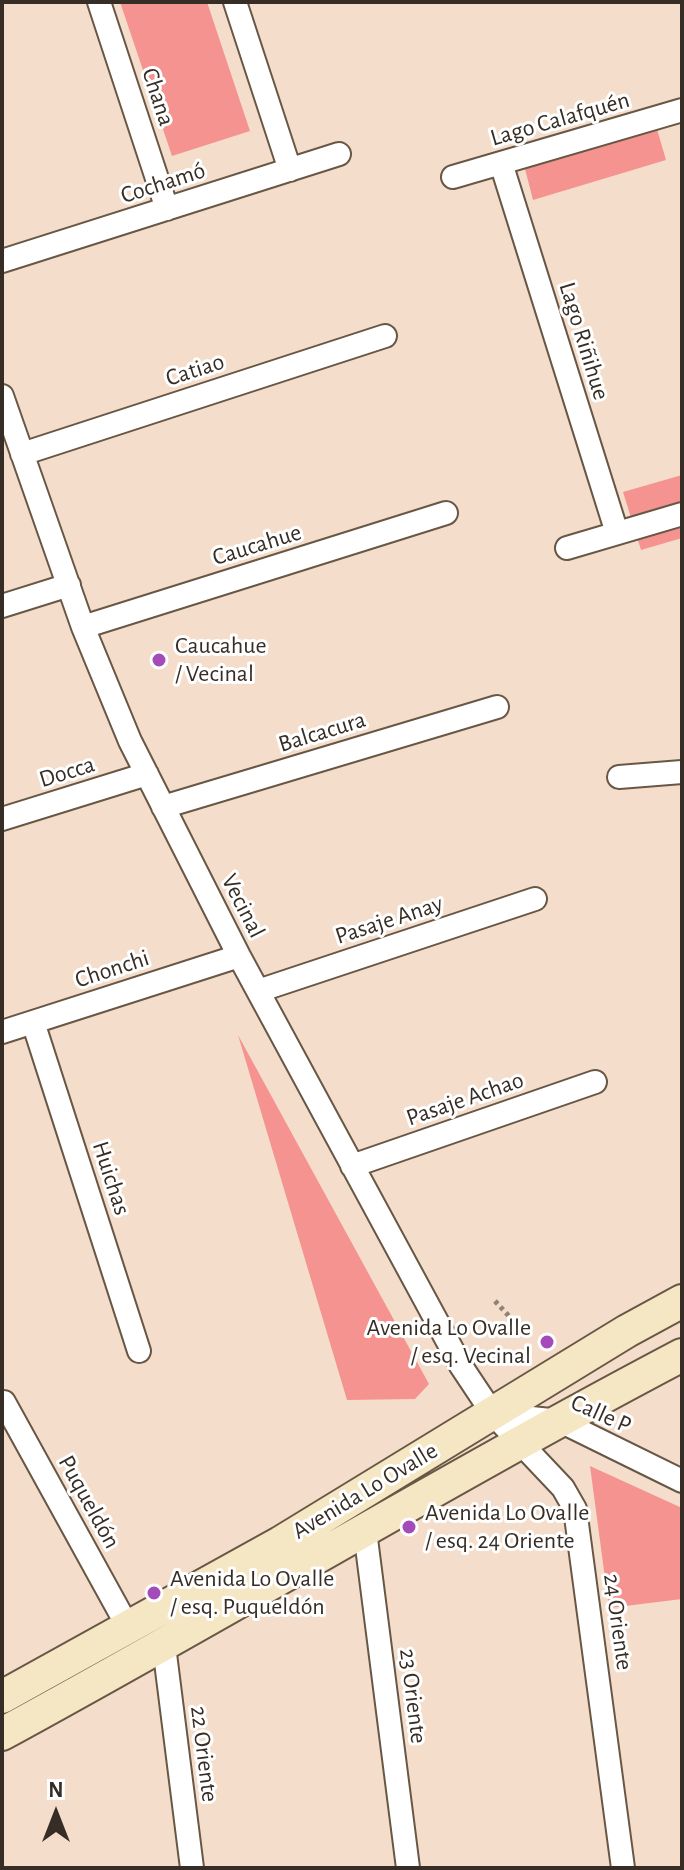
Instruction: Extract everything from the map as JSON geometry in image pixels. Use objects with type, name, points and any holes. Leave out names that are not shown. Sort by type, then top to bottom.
[{"type":"main road","name":"Avenida Lo Ovalle","points":[[2,1697],[280,1543],[627,1331],[682,1301]]},
{"type":"main road","name":"Avenida Lo Ovalle","points":[[2,1734],[682,1355]]},
{"type":"street","name":"Chana","points":[[99,2],[167,209]]},
{"type":"street","points":[[235,2],[290,170]]},
{"type":"street","name":"Lago Calafquén","points":[[453,177],[682,110]]},
{"type":"street","name":"Cochamó","points":[[2,261],[339,154]]},
{"type":"street","name":"Lago Riñihue","points":[[501,163],[617,533]]},
{"type":"street","name":"Catiao","points":[[22,454],[385,336]]},
{"type":"street","name":"Vecinal","points":[[2,396],[83,627],[130,741],[239,956],[352,1166],[461,1366],[493,1414]]},
{"type":"street","name":"Caucahue","points":[[83,627],[446,513]]},
{"type":"street","points":[[567,548],[682,514]]},
{"type":"street","points":[[2,606],[69,585]]},
{"type":"street","name":"Balcacura","points":[[163,807],[497,707]]},
{"type":"street","points":[[619,777],[682,772]]},
{"type":"street","name":"Docca","points":[[2,819],[147,774]]},
{"type":"street","name":"Pasaje Anay","points":[[258,991],[535,899]]},
{"type":"street","name":"Chonchi","points":[[2,1032],[239,956]]},
{"type":"street","name":"Huichas","points":[[33,1022],[139,1351]]},
{"type":"street","name":"Pasaje Achao","points":[[352,1166],[595,1082]]},
{"type":"street","name":"Puqueldón","points":[[4,1402],[128,1627]]},
{"type":"street","name":"Calle P","points":[[493,1414],[560,1421],[682,1481]]},
{"type":"street","name":"24 Oriente","points":[[493,1414],[568,1494],[575,1509],[623,1868]]},
{"type":"street","name":"23 Oriente","points":[[365,1531],[408,1868]]},
{"type":"street","name":"22 Oriente","points":[[164,1646],[192,1868]]},
{"type":"path","points":[[495,1301],[520,1328]]},
{"type":"shaded area","points":[[120,2],[207,2],[250,131],[172,156]]},
{"type":"shaded area","points":[[656,126],[666,160],[533,200],[524,165]]},
{"type":"shaded area","points":[[682,475],[682,538],[641,550],[623,492]]},
{"type":"shaded area","points":[[238,1035],[429,1384],[415,1399],[347,1400]]},
{"type":"shaded area","points":[[590,1466],[682,1508],[682,1599],[609,1608]]},
{"type":"place","name":"Caucahue / Vecinal","points":[[159,660]]},
{"type":"place","name":"Avenida Lo Ovalle / esq. Vecinal","points":[[547,1342]]},
{"type":"place","name":"Avenida Lo Ovalle / esq. 24 Oriente","points":[[409,1527]]},
{"type":"place","name":"Avenida Lo Ovalle / esq. Puqueldón","points":[[154,1593]]}]
